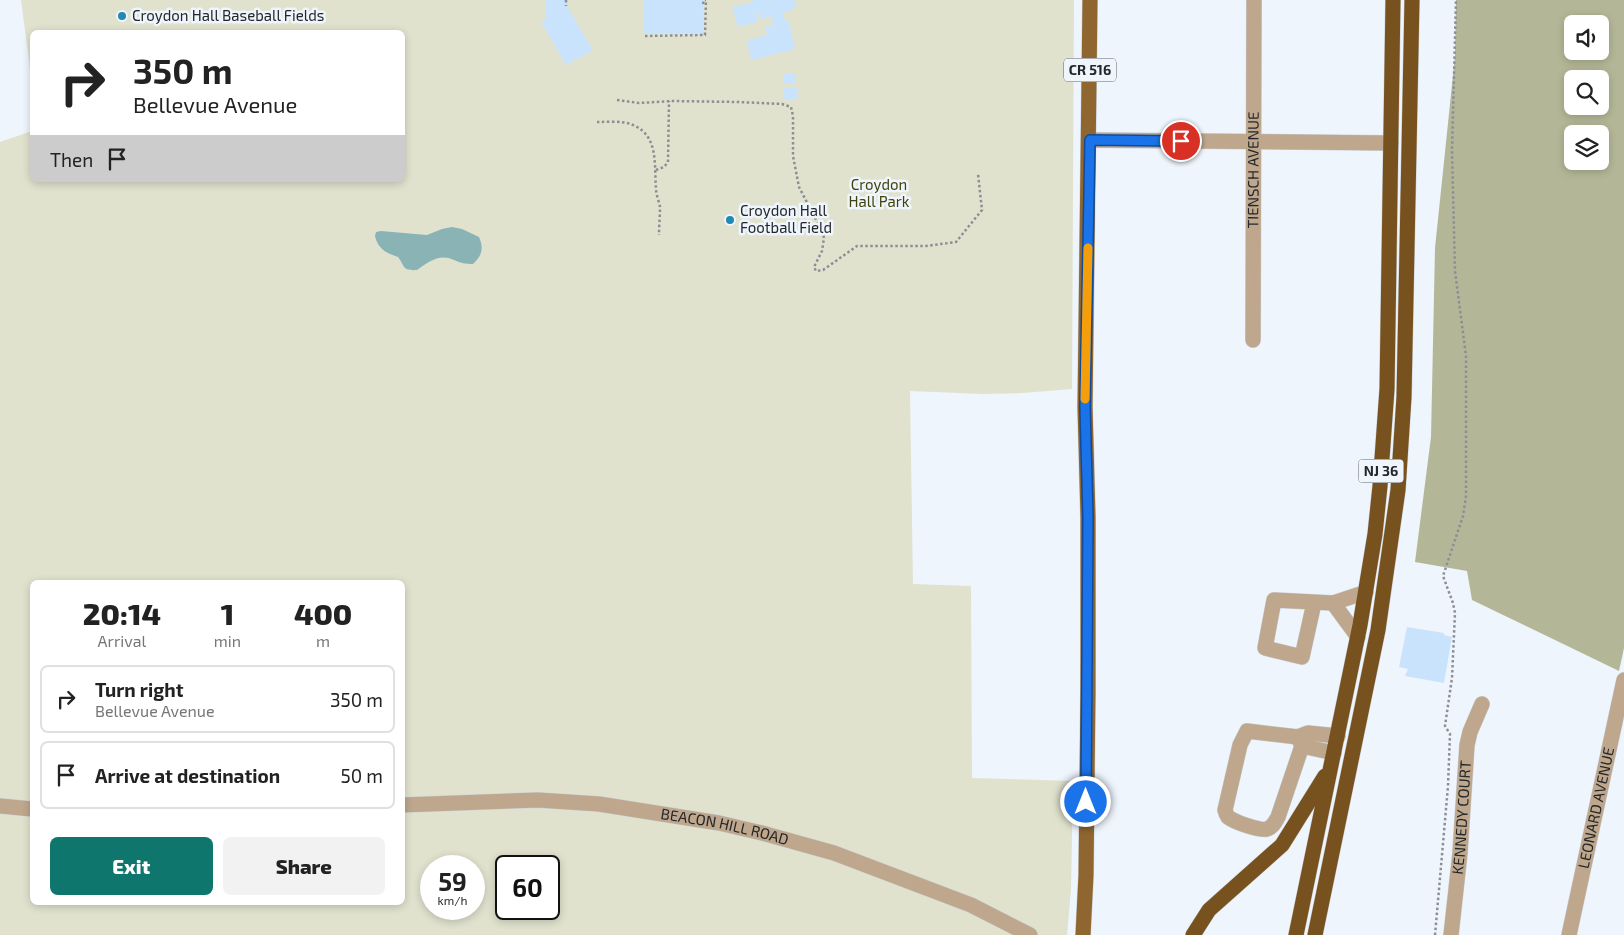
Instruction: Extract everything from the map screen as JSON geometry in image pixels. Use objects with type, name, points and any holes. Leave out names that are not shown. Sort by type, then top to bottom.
[{"type":"highway","name":"NJ 36","points":[[1296,935],[1358,636],[1375,534],[1384,427],[1393,0]]},
{"type":"highway","name":"NJ 36","points":[[1315,935],[1378,630],[1398,490],[1404,397],[1412,0]]},
{"type":"highway","points":[[1193,935],[1209,910],[1282,845],[1333,760]]},
{"type":"main road","name":"CR 516","points":[[1083,935],[1086,875],[1088,692],[1088,517],[1085,407],[1090,140],[1090,0]]},
{"type":"street","name":"TIENSCH AVENUE","points":[[1253,340],[1254,0]]},
{"type":"street","points":[[1090,140],[1391,143]]},
{"type":"street","points":[[1314,603],[1333,604],[1366,592]]},
{"type":"street","points":[[1333,604],[1358,636]]},
{"type":"street","name":"LEONARD AVENUE","points":[[1569,935],[1618,736],[1624,680]]},
{"type":"street","name":"KENNEDY COURT","points":[[1452,935],[1460,853],[1467,745],[1470,732],[1482,704]]},
{"type":"street","points":[[1333,760],[1300,742],[1247,731],[1240,745],[1225,810],[1227,816],[1234,821],[1262,829],[1273,825],[1278,817],[1300,742],[1308,733],[1338,736]]},
{"type":"street","name":"BEACON HILL ROAD","points":[[405,805],[486,801],[546,801],[599,804],[719,823],[834,853],[971,905],[1030,935]]},
{"type":"street","points":[[0,806],[30,809]]},
{"type":"path","points":[[566,0],[566,6]]},
{"type":"path","points":[[703,4],[704,0],[706,0],[707,17],[704,17]]},
{"type":"path","points":[[1435,935],[1448,786],[1450,734],[1445,726],[1452,678],[1455,613],[1443,576],[1463,516],[1466,496],[1466,356],[1454,271],[1452,151],[1456,0]]},
{"type":"path","points":[[645,36],[705,35],[703,13]]},
{"type":"path","points":[[617,100],[639,103],[669,101],[738,102],[782,104],[791,107],[793,112],[793,156],[799,187],[823,235],[822,251],[814,267],[816,271],[823,270],[856,246],[926,246],[956,242],[982,210],[978,174]]},
{"type":"path","points":[[656,170],[664,167],[668,162],[669,101]]},
{"type":"path","points":[[597,122],[625,123],[640,128],[652,145],[660,206],[659,234]]},
{"type":"green space","name":"Croydon Hall Park","points":[[21,0],[1074,0],[1072,389],[983,394],[910,391],[913,584],[971,586],[972,778],[1073,781],[1071,889],[1067,935],[0,935],[0,142],[30,132],[30,182],[405,182],[405,30],[30,30],[30,69]]},
{"type":"green space","points":[[1456,0],[1624,0],[1624,648],[1619,671],[1472,600],[1467,571],[1415,562],[1431,437],[1435,248],[1455,56]]},
{"type":"water","points":[[452,227],[462,229],[479,237],[481,252],[473,264],[444,257],[430,261],[417,270],[409,270],[404,267],[398,257],[380,247],[375,236],[376,232],[381,231],[427,235]]},
{"type":"building","points":[[545,0],[568,0],[568,8],[593,50],[566,65],[541,22],[545,20]]},
{"type":"building","points":[[643,0],[703,0],[704,33],[644,34]]},
{"type":"building","points":[[752,0],[796,0],[794,2],[796,7],[791,8],[791,11],[782,13],[784,20],[788,19],[795,48],[791,49],[790,52],[751,60],[747,40],[767,35],[765,27],[773,25],[771,16],[764,19],[760,18],[759,14],[756,14],[758,22],[738,27],[732,7],[753,2]]},
{"type":"building","points":[[784,73],[795,73],[796,83],[784,83]]},
{"type":"building","points":[[783,87],[797,88],[797,100],[783,100]]},
{"type":"building","points":[[1407,627],[1444,633],[1444,635],[1452,637],[1444,683],[1405,676],[1408,669],[1399,667]]},
{"type":"slow traffic","points":[[1085,399],[1088,248]]},
{"type":"place","name":"Croydon Hall Baseball Fields","points":[[122,16]]},
{"type":"place","name":"Croydon Hall Football Field","points":[[730,220]]},
{"type":"route","points":[[1086,802],[1088,517],[1085,407],[1090,140],[1181,141]]}]
